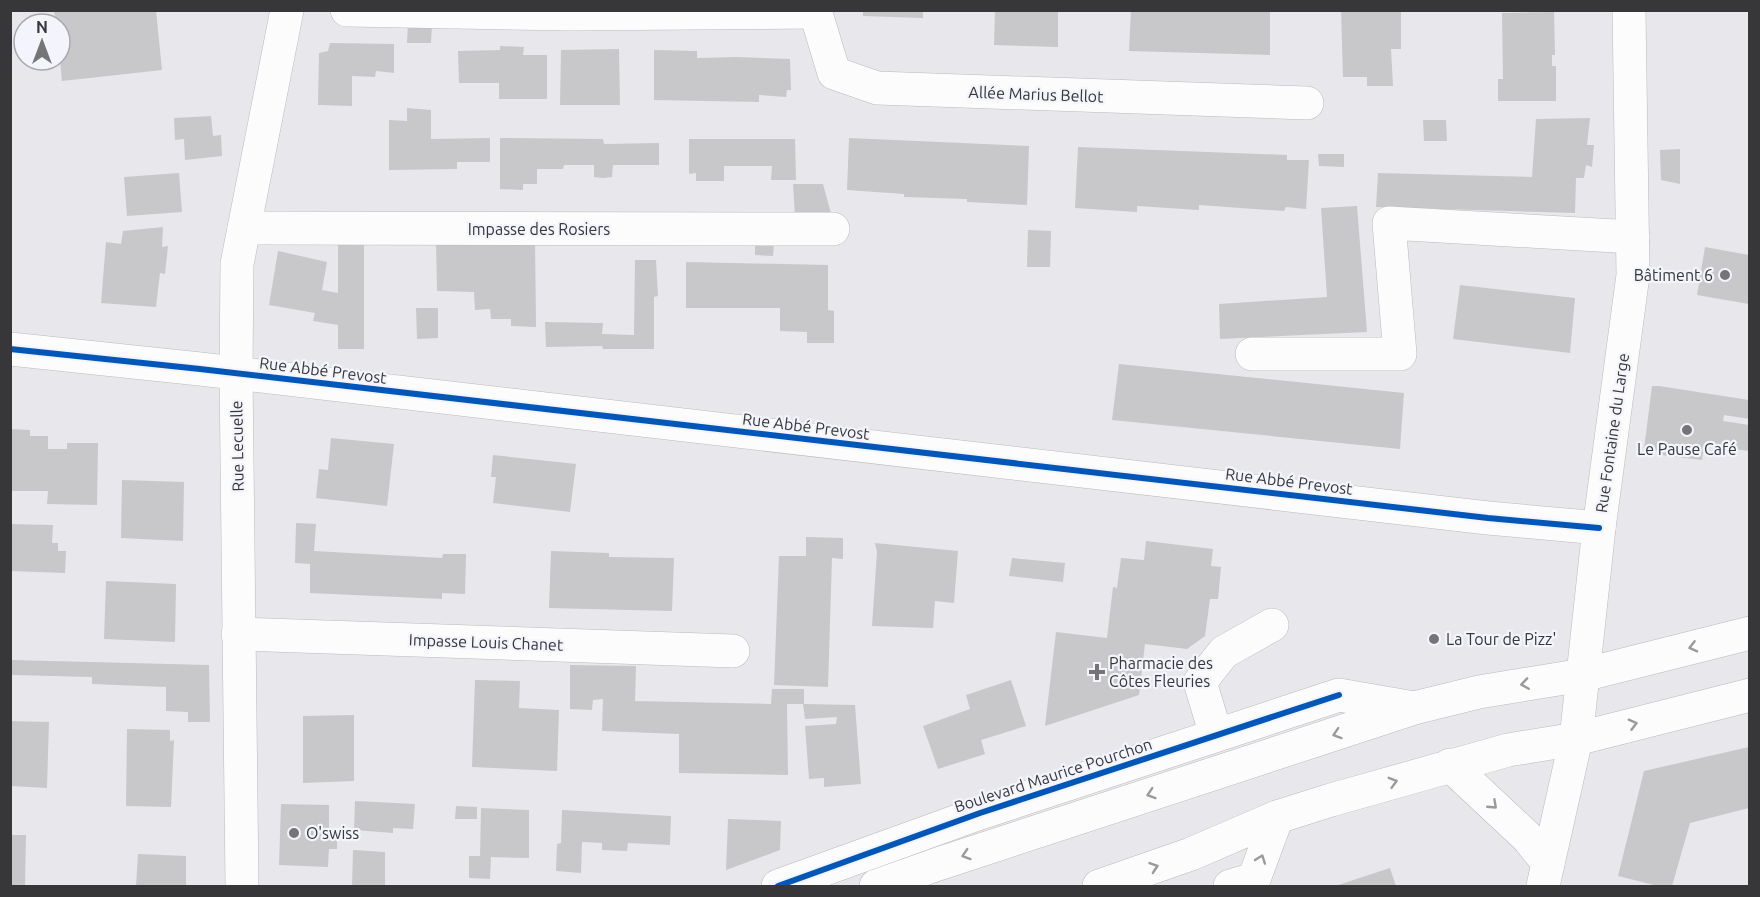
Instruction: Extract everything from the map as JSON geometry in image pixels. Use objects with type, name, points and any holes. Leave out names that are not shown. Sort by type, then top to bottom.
[{"type":"street","name":"Rue Lecuelle","points":[[242,886],[238,634],[237,264],[287,10]]},
{"type":"street","points":[[347,10],[570,14],[815,11]]},
{"type":"street","name":"Rue Fontaine du Large","points":[[1545,874],[1576,739],[1599,528],[1633,275],[1629,10]]},
{"type":"street","name":"Allée Marius Bellot","points":[[815,11],[834,73],[877,88],[1307,103]]},
{"type":"street","points":[[1252,354],[1400,354],[1389,223],[1633,237]]},
{"type":"street","name":"Impasse des Rosiers","points":[[244,228],[833,229]]},
{"type":"street","name":"Rue Abbé Prevost","points":[[10,349],[236,373],[1488,518],[1599,528]]},
{"type":"street","points":[[1216,735],[1200,682],[1224,652],[1272,626]]},
{"type":"street","name":"Boulevard Maurice Pourchon","points":[[876,886],[960,856],[1414,708],[1479,692],[1583,675],[1749,633]]},
{"type":"street","name":"Impasse Louis Chanet","points":[[238,634],[733,651]]},
{"type":"street","name":"Boulevard Maurice Pourchon","points":[[778,886],[980,813],[1339,695],[1414,708]]},
{"type":"street","points":[[1099,886],[1191,854],[1277,817],[1450,765],[1508,750],[1576,739],[1749,695]]},
{"type":"street","points":[[1450,765],[1527,837],[1545,874]]},
{"type":"street","points":[[1230,886],[1254,879],[1277,817]]},
{"type":"building","points":[[54,10],[156,10],[162,70],[62,81],[61,72],[72,72],[72,12],[54,12]]},
{"type":"building","points":[[863,10],[923,10],[923,18],[863,16]]},
{"type":"building","points":[[995,10],[1058,10],[1058,47],[994,45]]},
{"type":"building","points":[[1131,10],[1270,10],[1270,55],[1129,51]]},
{"type":"building","points":[[1341,10],[1401,10],[1401,49],[1391,49],[1393,86],[1367,86],[1367,77],[1343,77]]},
{"type":"building","points":[[1554,12],[1555,55],[1552,55],[1552,66],[1556,66],[1556,101],[1498,101],[1498,79],[1503,79],[1502,13]]},
{"type":"building","points":[[408,23],[432,24],[431,43],[407,43]]},
{"type":"building","points":[[330,43],[394,44],[394,73],[376,71],[375,77],[352,76],[352,106],[318,105],[319,53],[328,51]]},
{"type":"building","points":[[500,46],[524,47],[523,55],[547,55],[547,99],[499,99],[499,83],[459,83],[458,51],[500,50]]},
{"type":"building","points":[[619,49],[620,105],[560,105],[561,50]]},
{"type":"building","points":[[654,50],[697,51],[697,58],[790,59],[791,90],[787,90],[786,97],[759,95],[759,102],[654,100]]},
{"type":"building","points":[[407,108],[431,110],[431,139],[490,138],[490,162],[457,162],[457,169],[389,170],[389,120],[407,121]]},
{"type":"building","points":[[211,116],[213,136],[221,135],[222,156],[185,160],[184,139],[175,140],[174,118]]},
{"type":"building","points":[[1590,118],[1587,145],[1594,145],[1592,167],[1586,165],[1584,178],[1576,178],[1575,213],[1376,207],[1378,173],[1532,177],[1536,119]]},
{"type":"building","points":[[1423,120],[1446,120],[1447,141],[1424,141]]},
{"type":"building","points":[[500,138],[603,139],[604,144],[659,143],[659,165],[613,165],[612,177],[603,178],[594,177],[594,165],[564,165],[563,169],[537,169],[537,184],[523,184],[523,190],[500,189]]},
{"type":"building","points":[[849,138],[1029,146],[1027,205],[967,202],[967,199],[904,197],[904,194],[847,190]]},
{"type":"building","points":[[689,139],[795,139],[796,180],[771,180],[772,166],[724,166],[724,181],[696,181],[696,173],[689,174]]},
{"type":"building","points":[[1078,147],[1287,155],[1287,160],[1309,160],[1306,209],[1286,207],[1284,211],[1199,205],[1199,210],[1137,206],[1137,212],[1075,208]]},
{"type":"building","points":[[1680,149],[1680,184],[1661,180],[1660,150]]},
{"type":"building","points":[[1318,154],[1344,154],[1344,167],[1319,166]]},
{"type":"building","points":[[179,173],[182,212],[127,216],[124,177]]},
{"type":"building","points":[[793,184],[823,184],[832,217],[795,217]]},
{"type":"building","points":[[1357,206],[1367,332],[1220,339],[1219,304],[1327,297],[1321,208]]},
{"type":"building","points":[[163,227],[162,247],[168,246],[165,274],[160,273],[156,307],[101,303],[106,242],[121,244],[123,231]]},
{"type":"building","points":[[1028,230],[1051,231],[1050,267],[1027,267]]},
{"type":"building","points":[[364,239],[364,349],[338,349],[338,325],[313,321],[315,313],[269,305],[278,251],[327,262],[322,290],[338,293],[338,240]]},
{"type":"building","points":[[436,239],[535,239],[536,327],[511,326],[511,319],[491,319],[490,309],[475,310],[474,292],[437,291]]},
{"type":"building","points":[[755,240],[774,242],[773,256],[755,255]]},
{"type":"building","name":"Bâtiment 6","points":[[1705,247],[1749,255],[1749,304],[1697,295]]},
{"type":"building","points":[[635,260],[656,260],[658,296],[654,297],[654,349],[603,349],[602,346],[546,347],[545,322],[603,323],[602,334],[634,335]]},
{"type":"building","points":[[686,262],[828,265],[828,310],[834,311],[834,343],[807,343],[807,332],[780,331],[780,308],[686,308]]},
{"type":"building","points":[[1460,285],[1575,298],[1570,353],[1453,339]]},
{"type":"building","points":[[416,308],[438,308],[438,338],[417,339]]},
{"type":"building","points":[[1119,364],[1404,393],[1400,449],[1112,420]]},
{"type":"building","points":[[1652,386],[1749,400],[1749,419],[1724,415],[1723,421],[1749,425],[1749,451],[1704,445],[1702,460],[1660,455],[1661,451],[1644,449]]},
{"type":"building","points":[[10,429],[30,430],[30,436],[48,436],[48,449],[67,449],[67,443],[98,443],[97,505],[47,504],[48,491],[10,491]]},
{"type":"building","points":[[331,438],[394,444],[387,506],[316,498],[319,469],[328,470]]},
{"type":"building","points":[[493,455],[576,464],[570,512],[493,503],[496,477],[491,477]]},
{"type":"building","points":[[122,480],[184,482],[183,541],[121,538]]},
{"type":"building","points":[[296,523],[316,524],[314,551],[442,558],[443,554],[466,554],[465,594],[442,593],[442,599],[310,593],[310,564],[295,563]]},
{"type":"building","points":[[10,524],[53,525],[52,543],[58,543],[58,551],[66,551],[65,573],[10,571]]},
{"type":"building","points":[[806,537],[843,538],[843,559],[832,558],[828,687],[774,685],[779,556],[806,556]]},
{"type":"building","name":"Pharmacie des Côtes Fleuries","points":[[1146,541],[1213,549],[1211,566],[1221,567],[1218,599],[1210,599],[1205,636],[1187,649],[1145,644],[1139,695],[1045,726],[1056,632],[1107,638],[1113,587],[1117,588],[1121,558],[1144,560]]},
{"type":"building","points":[[875,543],[958,551],[954,603],[935,601],[933,628],[872,626],[877,552]]},
{"type":"building","points":[[551,551],[609,553],[609,557],[674,558],[672,611],[549,608]]},
{"type":"building","points":[[1012,558],[1065,563],[1063,582],[1009,576]]},
{"type":"building","points":[[106,581],[176,584],[175,642],[104,639]]},
{"type":"building","points":[[12,660],[209,665],[210,722],[188,722],[188,712],[166,711],[166,687],[92,684],[92,677],[12,675]]},
{"type":"building","points":[[570,665],[636,666],[635,701],[771,704],[772,689],[804,689],[804,704],[855,705],[861,784],[824,787],[824,778],[809,779],[805,726],[836,724],[837,717],[805,719],[803,704],[787,704],[788,775],[679,773],[679,734],[602,731],[603,699],[593,700],[592,710],[570,709]]},
{"type":"building","points":[[475,680],[520,681],[519,708],[559,710],[557,771],[472,767]]},
{"type":"building","points":[[1011,680],[1026,726],[981,740],[985,754],[938,769],[923,726],[970,709],[966,695]]},
{"type":"building","points":[[354,715],[354,781],[303,783],[303,716]]},
{"type":"building","points":[[10,721],[49,722],[47,788],[10,786]]},
{"type":"building","points":[[127,729],[170,730],[170,741],[174,740],[171,807],[126,806]]},
{"type":"building","points":[[1749,747],[1749,808],[1690,823],[1672,886],[1658,886],[1618,876],[1644,771]]},
{"type":"building","points":[[355,801],[415,804],[413,829],[393,828],[393,833],[354,830]]},
{"type":"building","points":[[281,804],[329,805],[329,830],[337,830],[337,849],[329,849],[328,867],[279,865]]},
{"type":"building","points":[[456,806],[477,807],[477,819],[455,819]]},
{"type":"building","points":[[481,808],[529,810],[529,858],[491,857],[490,879],[469,878],[469,856],[480,856]]},
{"type":"building","points":[[562,810],[671,816],[670,845],[628,843],[627,851],[602,850],[602,843],[582,842],[581,873],[556,871],[557,844],[561,843]]},
{"type":"building","points":[[728,819],[781,821],[780,850],[726,870]]},
{"type":"building","points":[[10,835],[26,835],[25,886],[10,886]]},
{"type":"building","points":[[353,850],[385,852],[385,886],[352,886]]},
{"type":"building","points":[[138,854],[186,856],[186,886],[136,886]]},
{"type":"building","points":[[1390,868],[1396,886],[1335,886]]},
{"type":"cycle path","points":[[10,349],[1488,518],[1599,528]]},
{"type":"cycle path","points":[[778,886],[980,813],[1339,695]]},
{"type":"place","name":"Bâtiment 6","points":[[1725,275]]},
{"type":"place","name":"Le Pause Café","points":[[1687,430]]},
{"type":"place","name":"La Tour de Pizz'","points":[[1434,639]]},
{"type":"place","name":"Pharmacie des Côtes Fleuries","points":[[1097,672]]},
{"type":"place","name":"O'swiss","points":[[294,833]]}]
